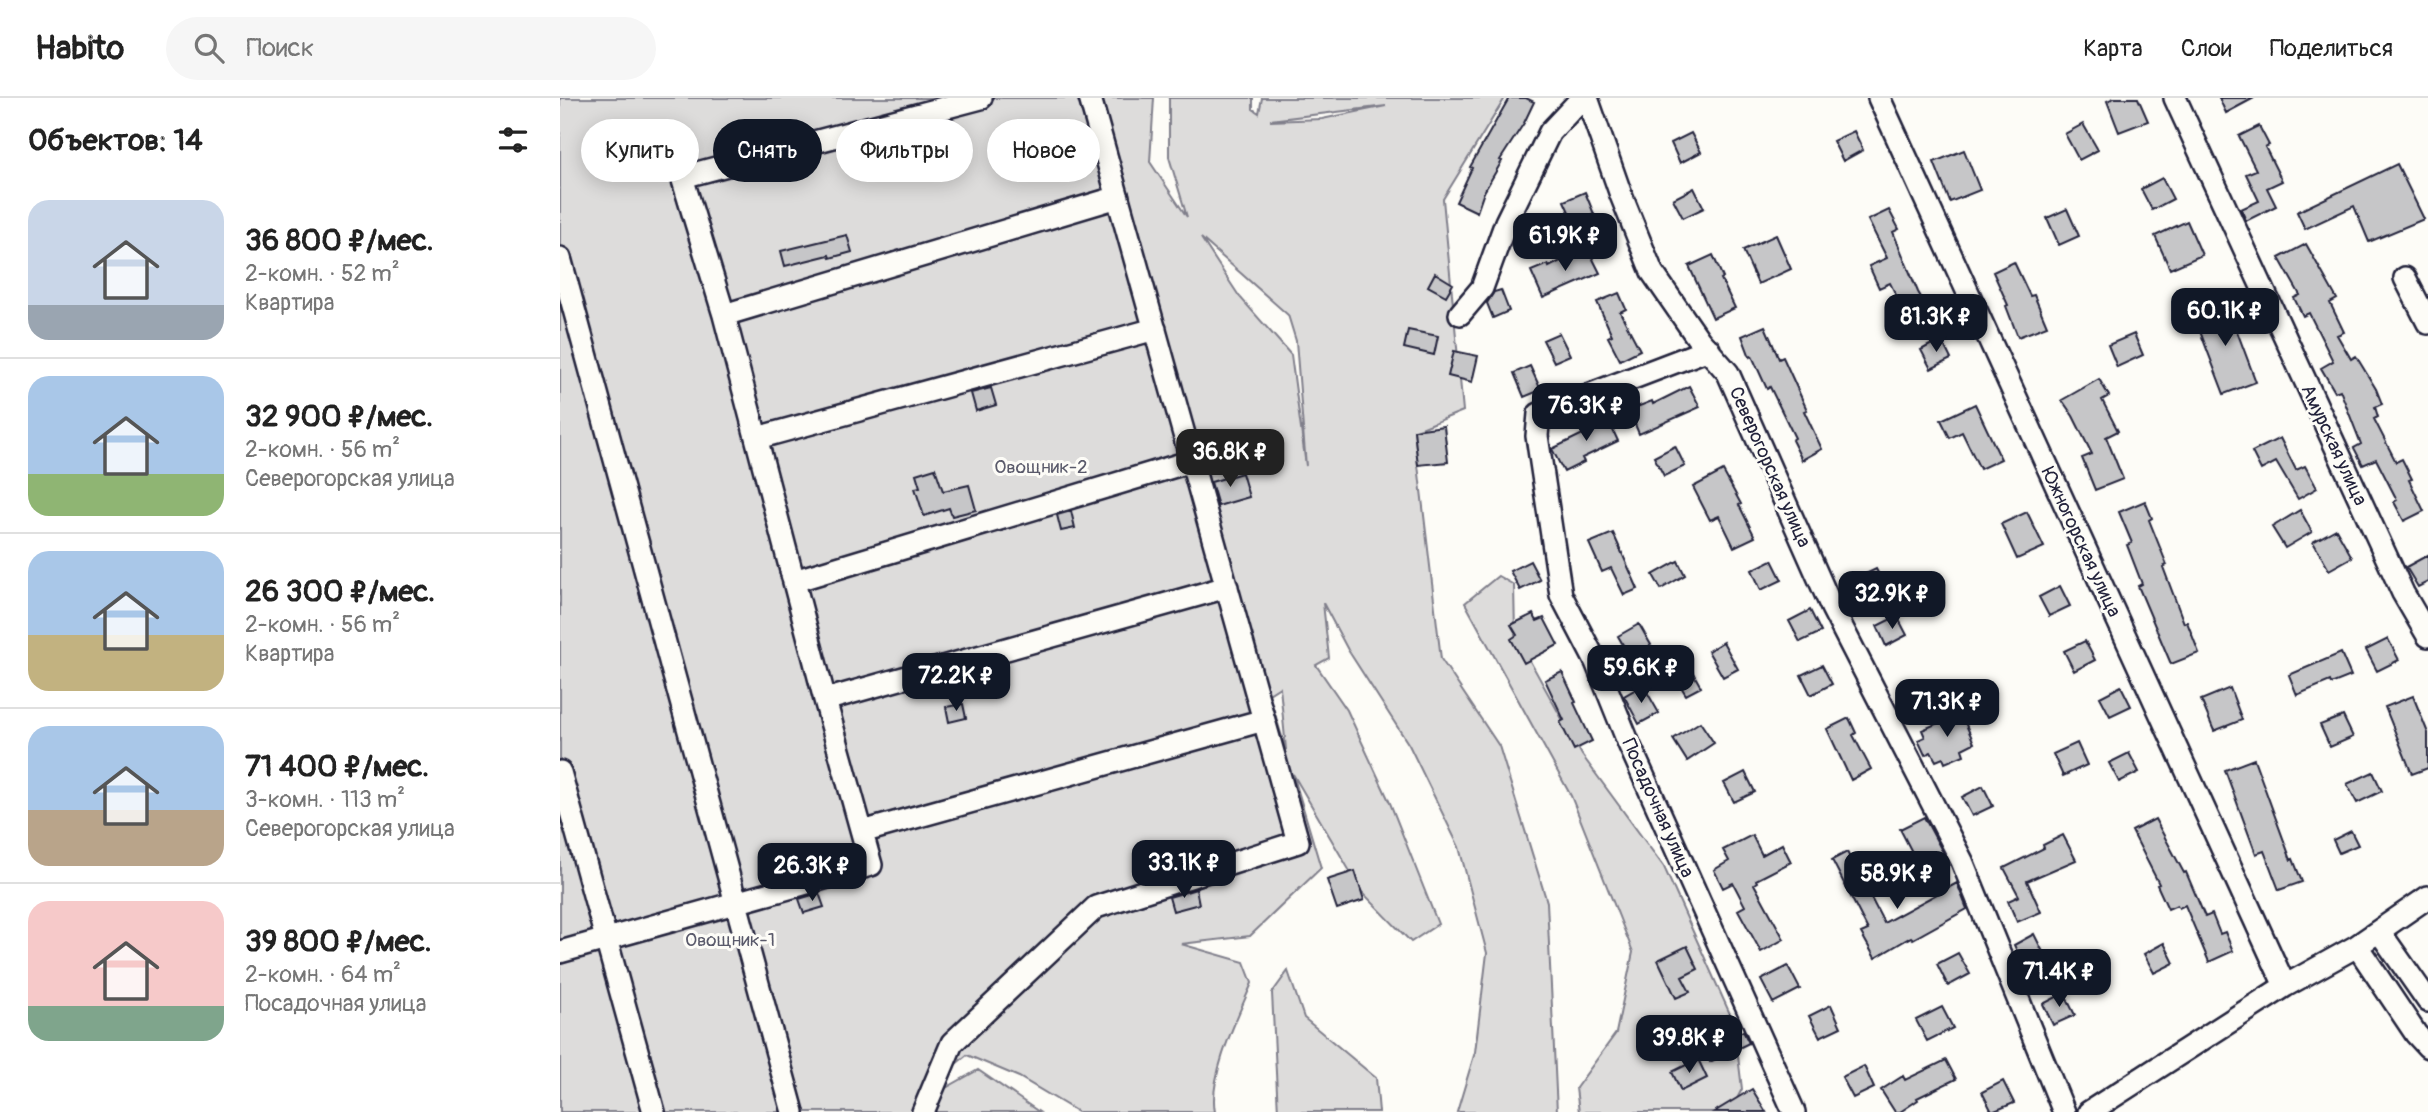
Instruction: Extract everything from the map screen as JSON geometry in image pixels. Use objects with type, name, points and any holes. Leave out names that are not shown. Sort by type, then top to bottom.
[{"type":"street","points":[[560,952],[871,866],[724,315],[682,177],[981,98]]},
{"type":"street","points":[[923,1112],[952,1043],[1096,907],[1298,842],[1090,98]]},
{"type":"street","points":[[1460,314],[1482,288],[1506,222],[1550,132],[1585,98]]},
{"type":"street","name":"Северогорская улица","points":[[1585,98],[1652,272],[1699,340],[1728,373],[1832,608],[1962,861],[2064,1112]]},
{"type":"street","name":"Южногорская улица","points":[[1879,98],[2285,986]]},
{"type":"street","name":"Амурская улица","points":[[2175,98],[2403,593],[2428,636]]},
{"type":"street","points":[[724,315],[1118,197]]},
{"type":"street","points":[[560,258],[793,1112]]},
{"type":"street","points":[[2405,278],[2428,323]]},
{"type":"street","points":[[757,438],[1155,329]]},
{"type":"street","name":"Посадочная улица","points":[[1709,349],[1539,414],[1537,436],[1561,595],[1596,662],[1635,757],[1794,1112]]},
{"type":"street","points":[[794,581],[1192,461]]},
{"type":"street","points":[[825,700],[1227,587]]},
{"type":"street","points":[[862,832],[1264,720]]},
{"type":"street","points":[[560,772],[654,1112]]},
{"type":"street","points":[[2089,1112],[2285,986],[2357,946],[2428,897]]},
{"type":"street","points":[[2379,931],[2428,1001]]},
{"type":"street","points":[[2357,946],[2416,1034],[2428,1047]]},
{"type":"green space","points":[[560,98],[1154,98],[1150,162],[1187,217],[1169,157],[1169,98],[1253,98],[1253,109],[1259,113],[1262,98],[1505,98],[1443,199],[1463,411],[1414,431],[1441,659],[1499,746],[1547,902],[1557,1112],[1457,1112],[1475,1052],[1487,953],[1459,847],[1409,745],[1348,650],[1323,603],[1329,658],[1316,665],[1347,710],[1390,803],[1438,924],[1411,942],[1362,892],[1293,774],[1321,868],[1250,936],[1181,944],[1244,962],[1252,983],[1220,1064],[1214,1097],[1215,1112],[1078,1112],[1019,1077],[967,1055],[945,1073],[944,1089],[978,1070],[1039,1112],[560,1112]],"holes":[[[1386,106],[1322,119],[1271,121]],[[1201,238],[1288,315],[1296,341],[1306,466],[1291,355],[1239,296]],[[1280,687],[1286,750],[1269,694]]]},
{"type":"green space","points":[[1498,576],[1514,585],[1515,634],[1582,755],[1664,867],[1734,1023],[1742,1089],[1730,1112],[1579,1112],[1576,1088],[1616,1033],[1633,952],[1571,796],[1465,603]]},
{"type":"green space","points":[[1288,971],[1304,1018],[1376,1078],[1379,1112],[1278,1112],[1272,993]]},
{"type":"building","points":[[1509,98],[1526,98],[1534,102],[1500,160],[1502,161],[1484,192],[1477,212],[1456,202],[1472,168],[1470,167]]},
{"type":"building","points":[[2114,98],[2138,98],[2148,121],[2119,132],[2107,101]]},
{"type":"building","points":[[2219,98],[2254,98],[2226,113]]},
{"type":"building","points":[[2083,124],[2098,150],[2079,160],[2065,134]]},
{"type":"building","points":[[2259,126],[2269,145],[2265,147],[2282,181],[2267,188],[2276,206],[2246,221],[2241,209],[2259,201],[2246,174],[2256,170],[2239,136]]},
{"type":"building","points":[[1854,131],[1863,150],[1843,161],[1833,141]]},
{"type":"building","points":[[1691,133],[1701,152],[1680,163],[1671,143]]},
{"type":"building","points":[[1964,150],[1980,190],[1950,202],[1934,162]]},
{"type":"building","points":[[2397,164],[2424,219],[2369,242],[2354,206],[2305,229],[2297,212]]},
{"type":"building","points":[[2162,178],[2173,199],[2152,210],[2141,189]]},
{"type":"building","points":[[1694,188],[1704,208],[1683,218],[1673,199]]},
{"type":"building","points":[[1585,192],[1594,214],[1574,223],[1564,201]]},
{"type":"building","points":[[2067,209],[2079,236],[2059,245],[2047,218]]},
{"type":"building","points":[[1889,210],[1899,229],[1893,232],[1918,292],[1929,311],[1909,321],[1890,283],[1879,288],[1869,266],[1887,258],[1868,220]]},
{"type":"building","points":[[2187,221],[2202,255],[2170,269],[2155,236]]},
{"type":"building","points":[[847,235],[852,252],[785,266],[781,251]]},
{"type":"building","points":[[1776,235],[1791,269],[1758,284],[1743,250]]},
{"type":"building","points":[[2306,244],[2337,299],[2330,303],[2344,332],[2337,335],[2351,359],[2356,356],[2382,404],[2375,407],[2378,417],[2374,419],[2396,462],[2402,459],[2424,511],[2404,521],[2394,502],[2397,500],[2376,459],[2363,465],[2354,448],[2361,444],[2340,390],[2335,392],[2321,368],[2333,361],[2309,313],[2303,316],[2294,298],[2300,295],[2279,258]]},
{"type":"building","points":[[1587,247],[1600,273],[1543,298],[1531,271],[1548,264],[1549,267]]},
{"type":"building","points":[[1713,255],[1735,308],[1713,318],[1689,266]]},
{"type":"building","points":[[2014,262],[2030,296],[2034,295],[2047,326],[2018,337],[2006,306],[2008,305],[1993,272]]},
{"type":"building","points":[[1435,273],[1453,284],[1446,296],[1428,286]]},
{"type":"building","points":[[1501,290],[1509,311],[1493,318],[1487,303],[1494,292]]},
{"type":"building","points":[[1619,293],[1626,309],[1620,312],[1640,350],[1620,360],[1608,337],[1612,335],[1597,302]]},
{"type":"building","points":[[2226,302],[2256,382],[2224,394],[2193,313]]},
{"type":"building","points":[[1765,326],[1779,359],[1783,357],[1822,449],[1802,460],[1792,440],[1795,438],[1770,387],[1767,389],[1752,356],[1750,357],[1742,336]]},
{"type":"building","points":[[1408,330],[1438,336],[1434,355],[1404,348]]},
{"type":"building","points":[[1559,333],[1570,355],[1554,362],[1543,340]]},
{"type":"building","points":[[2134,334],[2143,355],[2117,367],[2108,345]]},
{"type":"building","points":[[1941,339],[1951,359],[1931,369],[1921,350]]},
{"type":"building","points":[[1454,351],[1478,356],[1472,382],[1448,376]]},
{"type":"building","points":[[1530,366],[1541,390],[1524,397],[1514,373]]},
{"type":"building","points":[[2099,379],[2109,396],[2102,400],[2118,431],[2106,437],[2123,479],[2095,490],[2082,458],[2092,454],[2062,400]]},
{"type":"building","points":[[1689,386],[1700,407],[1639,434],[1629,410],[1652,401],[1653,404]]},
{"type":"building","points":[[991,388],[996,405],[976,411],[971,393]]},
{"type":"building","points":[[1975,404],[2001,459],[1980,469],[1962,432],[1950,438],[1941,420]]},
{"type":"building","points":[[1604,411],[1618,441],[1582,458],[1584,462],[1564,472],[1552,449],[1591,430],[1586,419]]},
{"type":"building","points":[[1444,426],[1448,462],[1418,465],[1414,430]]},
{"type":"building","points":[[2280,438],[2296,470],[2305,466],[2317,488],[2298,499],[2276,462],[2261,470],[2252,452]]},
{"type":"building","points":[[1675,446],[1685,466],[1664,476],[1654,457]]},
{"type":"building","points":[[1210,451],[1216,470],[1208,472],[1203,453]]},
{"type":"building","points":[[935,468],[943,491],[969,485],[976,510],[952,516],[949,508],[924,516],[915,488],[920,487],[916,474]]},
{"type":"building","points":[[1723,471],[1755,537],[1734,547],[1719,516],[1710,520],[1693,487]]},
{"type":"building","points":[[1242,473],[1249,497],[1218,506],[1211,482]]},
{"type":"building","points":[[2145,501],[2152,518],[2149,520],[2167,565],[2163,567],[2184,623],[2187,622],[2199,653],[2171,664],[2138,586],[2142,584],[2127,545],[2132,543],[2119,512]]},
{"type":"building","points":[[2300,510],[2312,532],[2285,548],[2272,527]]},
{"type":"building","points":[[1071,511],[1075,528],[1061,531],[1057,515]]},
{"type":"building","points":[[2027,512],[2044,547],[2017,559],[2001,524]]},
{"type":"building","points":[[2336,529],[2352,557],[2329,570],[2313,542]]},
{"type":"building","points":[[1613,533],[1638,589],[1624,595],[1611,568],[1602,572],[1589,543]]},
{"type":"building","points":[[2428,555],[2428,582],[2418,587],[2406,567]]},
{"type":"building","points":[[1772,560],[1782,580],[1761,590],[1752,570]]},
{"type":"building","points":[[1530,561],[1540,580],[1520,590],[1510,571]]},
{"type":"building","points":[[1678,561],[1685,575],[1661,589],[1653,575]]},
{"type":"building","points":[[1876,569],[1886,588],[1865,598],[1855,579]]},
{"type":"building","points":[[2060,586],[2070,606],[2049,616],[2039,597]]},
{"type":"building","points":[[1810,610],[1821,632],[1800,642],[1789,621]]},
{"type":"building","points":[[1533,614],[1537,621],[1544,618],[1558,645],[1524,663],[1511,639],[1517,635],[1511,625]]},
{"type":"building","points":[[1897,616],[1907,635],[1886,646],[1877,626]]},
{"type":"building","points":[[1639,624],[1651,645],[1630,657],[1618,636]]},
{"type":"building","points":[[2388,639],[2399,660],[2377,671],[2366,650]]},
{"type":"building","points":[[2085,641],[2095,660],[2074,671],[2064,651]]},
{"type":"building","points":[[1723,642],[1738,669],[1723,677],[1708,651]]},
{"type":"building","points":[[2341,653],[2351,676],[2331,684],[2330,681],[2297,695],[2289,675]]},
{"type":"building","points":[[1687,662],[1701,687],[1686,695],[1671,670]]},
{"type":"building","points":[[1822,665],[1832,684],[1811,695],[1801,675]]},
{"type":"building","points":[[1562,672],[1592,741],[1574,750],[1560,722],[1564,720],[1545,680]]},
{"type":"building","points":[[1643,685],[1659,713],[1639,724],[1624,696]]},
{"type":"building","points":[[2121,686],[2131,706],[2110,716],[2100,697]]},
{"type":"building","points":[[2230,688],[2242,720],[2214,731],[2201,700]]},
{"type":"building","points":[[2413,696],[2428,733],[2428,768],[2412,774],[2385,707]]},
{"type":"building","points":[[963,704],[966,718],[949,722],[946,707]]},
{"type":"building","points":[[1961,713],[1974,743],[1962,749],[1964,755],[1945,763],[1943,758],[1936,761],[1931,752],[1925,755],[1918,740],[1925,737],[1922,730]]},
{"type":"building","points":[[2343,716],[2353,737],[2330,747],[2320,725]]},
{"type":"building","points":[[1849,718],[1856,733],[1853,735],[1871,769],[1851,780],[1827,729]]},
{"type":"building","points":[[1700,722],[1714,743],[1687,761],[1673,739]]},
{"type":"building","points":[[2077,743],[2087,765],[2063,776],[2053,754]]},
{"type":"building","points":[[2129,753],[2139,772],[2119,782],[2109,763]]},
{"type":"building","points":[[2254,759],[2291,860],[2293,859],[2302,882],[2279,890],[2264,851],[2256,854],[2225,770]]},
{"type":"building","points":[[1745,772],[1755,792],[1734,802],[1724,783]]},
{"type":"building","points":[[2373,772],[2382,791],[2357,803],[2347,784]]},
{"type":"building","points":[[1983,786],[1993,806],[1972,816],[1962,797]]},
{"type":"building","points":[[1924,817],[1947,860],[1917,873],[1909,856],[1913,854],[1900,829]]},
{"type":"building","points":[[2155,819],[2184,873],[2186,872],[2205,917],[2212,914],[2220,934],[2225,932],[2233,951],[2209,962],[2185,905],[2168,909],[2157,885],[2159,884],[2132,831]]},
{"type":"building","points":[[2351,831],[2358,845],[2339,853],[2333,840]]},
{"type":"building","points":[[1752,835],[1762,855],[1782,844],[1791,862],[1756,880],[1754,884],[1784,939],[1761,952],[1738,910],[1745,906],[1733,883],[1723,888],[1714,870],[1729,861],[1723,850]]},
{"type":"building","points":[[2063,835],[2076,860],[2027,881],[2041,912],[2017,922],[2008,901],[2019,896],[2004,868]]},
{"type":"building","points":[[1847,852],[1884,923],[1957,883],[1967,909],[1875,958],[1861,933],[1868,930],[1832,860]]},
{"type":"building","points":[[1355,871],[1364,900],[1337,909],[1327,880]]},
{"type":"building","points":[[1196,889],[1199,904],[1173,911],[1169,897]]},
{"type":"building","points":[[819,893],[824,907],[804,913],[799,899]]},
{"type":"building","points":[[2034,934],[2044,954],[2023,964],[2014,945]]},
{"type":"building","points":[[2164,943],[2174,963],[2154,973],[2144,954]]},
{"type":"building","points":[[1687,946],[1698,969],[1682,977],[1690,992],[1676,998],[1658,960]]},
{"type":"building","points":[[1958,953],[1970,974],[1948,986],[1937,964]]},
{"type":"building","points":[[1788,966],[1800,989],[1773,1003],[1761,980]]},
{"type":"building","points":[[2064,993],[2075,1015],[2053,1025],[2043,1004]]},
{"type":"building","points":[[1831,1005],[1841,1027],[1820,1037],[1809,1016]]},
{"type":"building","points":[[1942,1007],[1953,1028],[1927,1041],[1916,1020]]},
{"type":"building","points":[[1730,1014],[1739,1033],[1743,1031],[1749,1043],[1710,1062],[1695,1031]]},
{"type":"building","points":[[1698,1059],[1707,1078],[1681,1091],[1672,1072]]},
{"type":"building","points":[[1946,1060],[1956,1079],[1917,1098],[1918,1100],[1900,1112],[1895,1112],[1881,1090],[1903,1076],[1905,1080]]},
{"type":"building","points":[[1864,1066],[1874,1088],[1853,1098],[1842,1077]]},
{"type":"building","points":[[2003,1081],[2014,1103],[1992,1112],[1982,1092]]},
{"type":"building","points":[[1752,1089],[1766,1112],[1714,1112]]},
{"type":"park label","name":"Овощник-2","points":[[1041,467]]},
{"type":"park label","name":"Овощник-1","points":[[730,940]]}]
